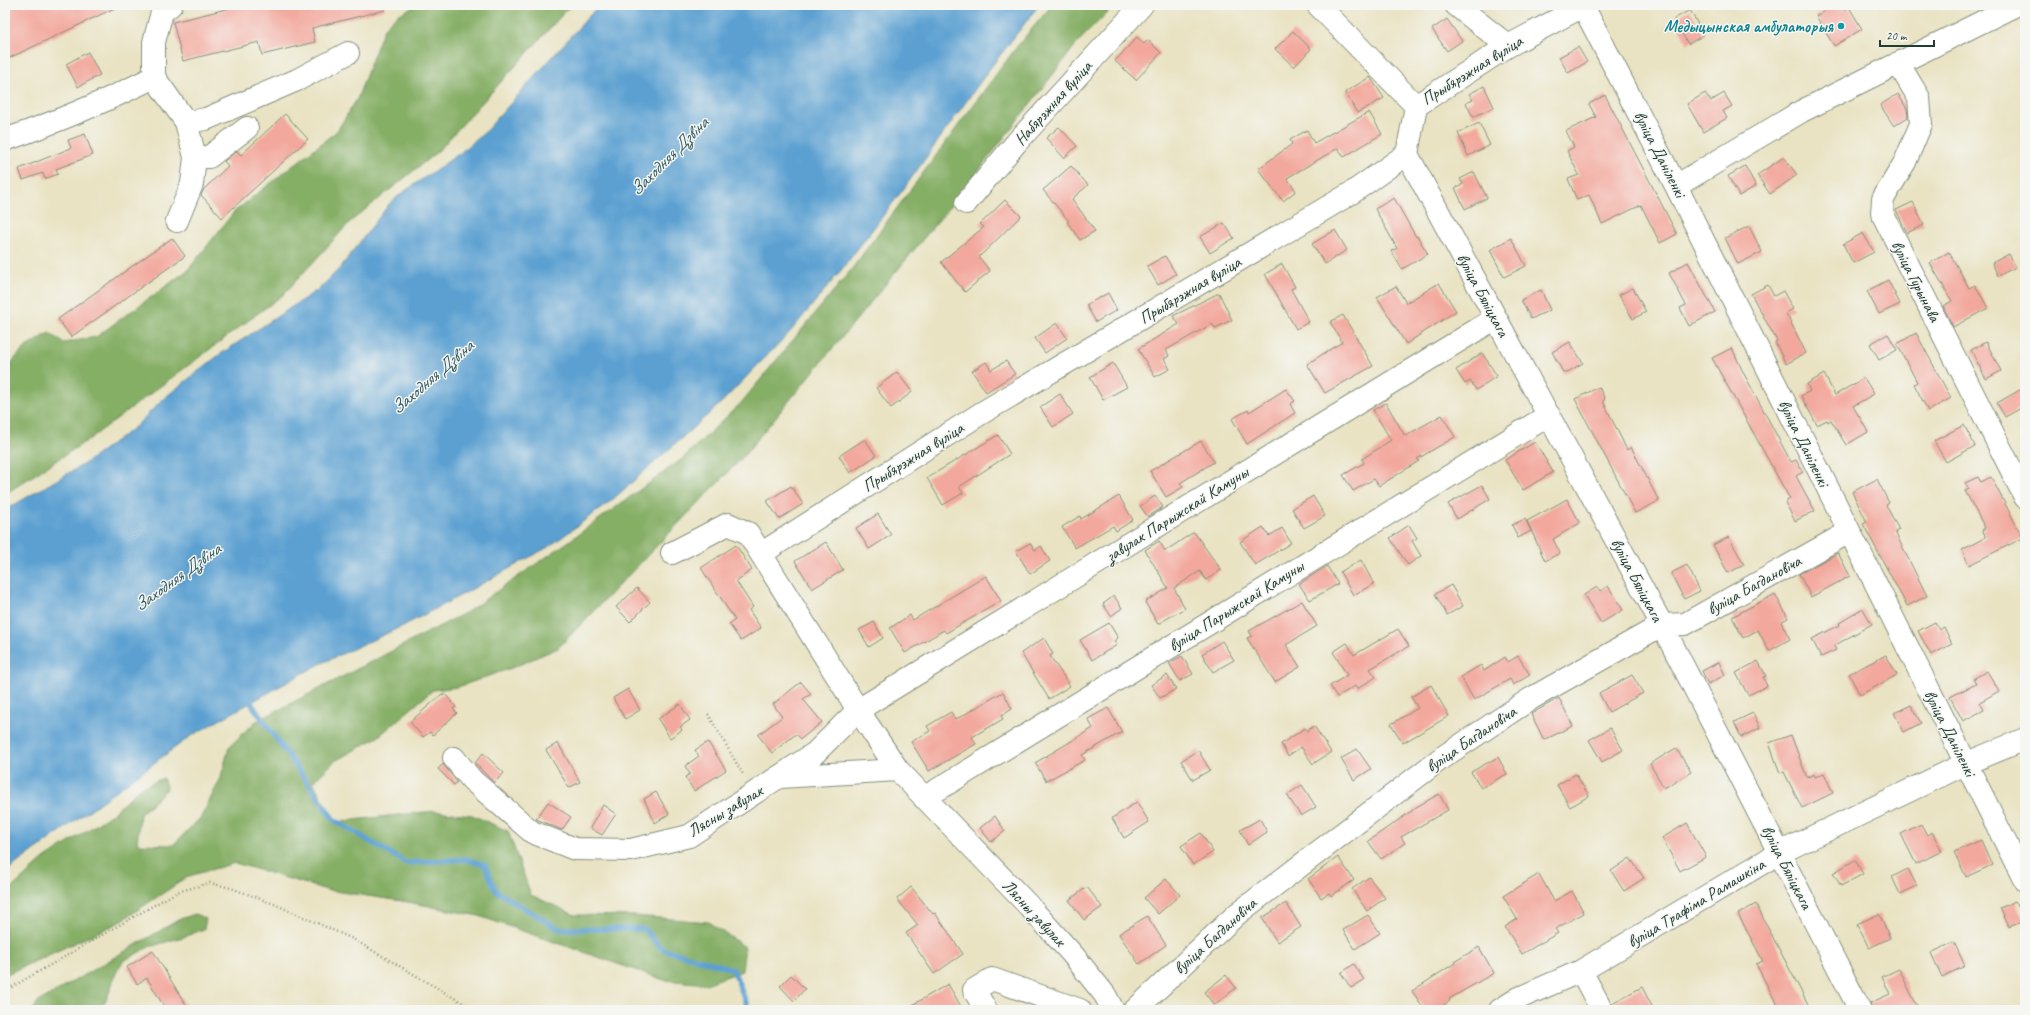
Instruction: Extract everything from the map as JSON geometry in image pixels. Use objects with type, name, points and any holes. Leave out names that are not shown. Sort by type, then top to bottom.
[{"type":"street","points":[[171,5],[162,12],[154,42],[154,76],[186,122],[195,157],[192,184],[177,221]]},
{"type":"street","name":"Набярэжная вуліца","points":[[966,203],[1016,143],[1142,5]]},
{"type":"street","points":[[1318,5],[1416,106]]},
{"type":"street","points":[[1456,5],[1508,46]]},
{"type":"street","points":[[1676,186],[1802,111],[2016,5]]},
{"type":"street","name":"Прыбярэжная вуліца","points":[[762,553],[980,414],[1353,192],[1408,154],[1416,106],[1508,46],[1584,6]]},
{"type":"street","name":"вуліца Даніленкі","points":[[1584,6],[2025,881]]},
{"type":"street","points":[[186,122],[206,120],[297,80],[348,53]]},
{"type":"street","name":"вуліца Гурынава","points":[[1898,63],[1919,98],[1921,124],[1905,162],[1883,199],[1882,214],[2025,497]]},
{"type":"street","points":[[5,140],[116,97],[154,76]]},
{"type":"street","points":[[195,157],[209,157],[247,128]]},
{"type":"street","name":"вуліца Бяліцкага","points":[[1408,154],[1662,626],[1860,1010]]},
{"type":"street","name":"завулак Парыжскай Камуны","points":[[858,710],[1496,318]]},
{"type":"street","name":"вуліца Парыжскай Камуны","points":[[924,798],[1549,415]]},
{"type":"street","name":"Лясны завулак","points":[[672,553],[728,524],[748,533],[762,553],[858,710],[898,770],[1029,906],[1073,955],[1105,996],[1113,1010]]},
{"type":"street","name":"вуліца Багдановіча","points":[[1135,1010],[1237,914],[1443,757],[1532,698],[1662,626],[1685,624],[1848,532]]},
{"type":"street","name":"Лясны завулак","points":[[454,758],[472,780],[532,832],[576,849],[631,850],[689,836],[755,794],[815,753],[858,710]]},
{"type":"street","name":"вуліца Трафіма Рамашкіна","points":[[1500,1010],[1519,998],[1581,971],[1779,853],[1965,764],[2025,739]]},
{"type":"street","points":[[779,778],[898,770]]},
{"type":"street","points":[[1581,971],[1602,1010]]},
{"type":"street","points":[[986,1010],[974,990],[992,979],[1080,1010]]},
{"type":"path","points":[[708,714],[755,794]]},
{"type":"path","points":[[5,991],[177,892],[210,884],[231,888],[274,904],[353,939],[475,1010]]},
{"type":"green space","points":[[416,5],[571,5],[438,151],[350,222],[284,294],[91,438],[5,494],[5,396],[9,391],[6,368],[26,347],[49,333],[64,343],[96,337],[188,270],[234,212],[337,131],[357,99],[384,28],[396,16]]},
{"type":"green space","points":[[1052,5],[1115,5],[1078,42],[962,192],[741,459],[558,648],[514,667],[458,687],[433,690],[378,737],[335,761],[313,782],[335,822],[434,811],[472,815],[508,831],[531,895],[575,915],[636,916],[708,922],[745,947],[742,971],[706,984],[664,980],[479,916],[408,902],[327,890],[235,863],[189,876],[118,923],[5,975],[5,894],[44,859],[112,814],[140,788],[163,778],[167,789],[140,814],[137,844],[173,845],[201,817],[220,780],[229,747],[255,722],[467,612],[565,544],[681,460],[741,403],[851,270],[1015,49]]},
{"type":"green space","points":[[195,914],[206,919],[204,929],[149,947],[123,961],[116,973],[106,1001],[94,1010],[33,1010],[38,1002],[180,919]]},
{"type":"water","name":"Заходняя Дзвіна","points":[[599,5],[1039,5],[991,67],[905,187],[843,268],[790,332],[721,403],[611,501],[550,546],[403,626],[318,665],[191,736],[5,872],[5,510],[84,464],[135,427],[163,399],[219,355],[319,289],[340,268],[390,203],[460,153],[484,133]]},
{"type":"building","points":[[5,5],[121,5],[5,60]]},
{"type":"building","points":[[243,5],[384,5],[385,10],[312,28],[315,42],[262,55],[259,42],[183,61],[173,22]]},
{"type":"building","name":"Медыцынская амбулаторыя","points":[[1835,5],[1840,5],[1843,10],[1849,7],[1862,29],[1834,46],[1816,16]]},
{"type":"building","points":[[1690,10],[1704,35],[1688,44],[1674,19]]},
{"type":"building","points":[[1447,19],[1462,41],[1447,51],[1432,29]]},
{"type":"building","points":[[1293,31],[1311,49],[1294,67],[1275,49]]},
{"type":"building","points":[[1137,37],[1144,44],[1148,40],[1161,53],[1136,80],[1115,61]]},
{"type":"building","points":[[1578,47],[1587,62],[1568,73],[1559,57]]},
{"type":"building","points":[[88,52],[100,75],[78,87],[66,64]]},
{"type":"building","points":[[1370,77],[1384,98],[1357,113],[1345,92]]},
{"type":"building","points":[[1484,86],[1494,107],[1473,117],[1466,103],[1473,100],[1469,94]]},
{"type":"building","points":[[1705,93],[1711,101],[1724,93],[1732,106],[1723,111],[1727,118],[1703,132],[1687,104]]},
{"type":"building","points":[[1898,94],[1907,109],[1908,117],[1894,126],[1880,105]]},
{"type":"building","points":[[1605,95],[1677,234],[1660,243],[1641,205],[1602,224],[1589,195],[1577,200],[1568,179],[1579,175],[1567,151],[1574,147],[1566,131],[1596,117],[1589,104]]},
{"type":"building","points":[[1369,112],[1382,134],[1344,157],[1338,148],[1287,178],[1296,191],[1283,201],[1258,169],[1292,144],[1290,140],[1307,130],[1314,143]]},
{"type":"building","points":[[285,114],[308,139],[222,218],[201,195],[204,189],[228,166],[224,161],[237,151],[241,155]]},
{"type":"building","points":[[1479,123],[1490,145],[1468,156],[1458,133]]},
{"type":"building","points":[[1059,127],[1077,146],[1064,158],[1046,138]]},
{"type":"building","points":[[85,134],[93,155],[56,169],[58,174],[45,179],[43,173],[23,180],[19,169],[71,148],[68,140]]},
{"type":"building","points":[[1784,157],[1797,175],[1770,194],[1757,175]]},
{"type":"building","points":[[1071,166],[1088,185],[1072,199],[1095,231],[1080,240],[1067,222],[1069,221],[1043,190]]},
{"type":"building","points":[[1745,166],[1756,186],[1739,196],[1728,176]]},
{"type":"building","points":[[1474,172],[1487,198],[1465,209],[1455,188],[1463,184],[1460,179]]},
{"type":"building","points":[[1394,198],[1416,237],[1417,236],[1428,254],[1402,269],[1391,251],[1397,248],[1375,209]]},
{"type":"building","points":[[1005,200],[1021,216],[979,257],[990,271],[965,292],[941,262],[984,227],[980,224]]},
{"type":"building","points":[[1913,202],[1924,225],[1907,233],[1896,210]]},
{"type":"building","points":[[1224,223],[1234,238],[1210,253],[1200,237]]},
{"type":"building","points":[[1749,226],[1762,252],[1738,264],[1725,238]]},
{"type":"building","points":[[1335,230],[1347,250],[1325,264],[1312,244]]},
{"type":"building","points":[[1863,233],[1874,252],[1853,263],[1843,244]]},
{"type":"building","points":[[172,238],[185,256],[71,337],[58,319]]},
{"type":"building","points":[[1511,238],[1526,266],[1504,277],[1490,250]]},
{"type":"building","points":[[1949,252],[1969,288],[1975,285],[1988,308],[1953,327],[1943,306],[1952,301],[1930,263]]},
{"type":"building","points":[[2009,254],[2016,267],[1998,276],[1992,263]]},
{"type":"building","points":[[1165,256],[1176,274],[1158,285],[1147,266]]},
{"type":"building","points":[[1688,262],[1715,312],[1689,326],[1680,308],[1686,305],[1669,273]]},
{"type":"building","points":[[1282,264],[1295,287],[1291,289],[1309,322],[1296,329],[1265,274]]},
{"type":"building","points":[[1888,280],[1900,304],[1879,314],[1867,291]]},
{"type":"building","points":[[1439,283],[1456,311],[1406,344],[1377,297],[1396,286],[1406,303]]},
{"type":"building","points":[[1768,285],[1774,296],[1783,291],[1793,309],[1786,313],[1806,353],[1786,364],[1775,342],[1777,341],[1751,294]]},
{"type":"building","points":[[1633,288],[1646,312],[1633,319],[1619,295]]},
{"type":"building","points":[[1541,290],[1550,310],[1531,319],[1521,300]]},
{"type":"building","points":[[1108,293],[1117,310],[1096,322],[1086,305]]},
{"type":"building","points":[[1219,293],[1232,320],[1215,328],[1212,324],[1166,350],[1169,356],[1164,359],[1170,369],[1155,377],[1138,349],[1179,324],[1173,316]]},
{"type":"building","points":[[1343,315],[1373,366],[1325,393],[1307,364],[1342,342],[1330,322]]},
{"type":"building","points":[[1057,323],[1067,338],[1045,353],[1035,338]]},
{"type":"building","points":[[1916,333],[1951,398],[1928,411],[1914,384],[1917,382],[1897,344]]},
{"type":"building","points":[[1888,334],[1897,350],[1879,360],[1870,344]]},
{"type":"building","points":[[1570,342],[1583,363],[1564,374],[1552,352]]},
{"type":"building","points":[[1986,342],[2001,371],[1986,379],[1971,350]]},
{"type":"building","points":[[1732,348],[1743,372],[1791,462],[1796,460],[1803,472],[1796,476],[1815,511],[1795,521],[1785,502],[1790,499],[1712,358]]},
{"type":"building","points":[[1482,353],[1497,376],[1476,390],[1470,381],[1465,384],[1456,370]]},
{"type":"building","points":[[1006,361],[1015,374],[986,392],[972,371],[986,362],[991,370]]},
{"type":"building","points":[[1113,363],[1127,387],[1103,400],[1090,377]]},
{"type":"building","points":[[897,372],[912,392],[891,408],[876,388]]},
{"type":"building","points":[[1824,374],[1835,395],[1864,378],[1874,394],[1853,406],[1868,432],[1846,445],[1831,420],[1828,422],[1827,420],[1817,425],[1801,396],[1810,391],[1807,384]]},
{"type":"building","points":[[1599,387],[1605,399],[1603,401],[1627,450],[1631,447],[1659,501],[1635,513],[1575,399]]},
{"type":"building","points":[[2025,387],[2025,406],[2005,417],[1997,403]]},
{"type":"building","points":[[1286,389],[1295,401],[1290,404],[1295,413],[1247,444],[1232,419],[1248,410],[1249,412]]},
{"type":"building","points":[[1060,394],[1073,414],[1053,427],[1040,407]]},
{"type":"building","points":[[1386,403],[1405,436],[1442,415],[1455,437],[1417,459],[1419,461],[1379,486],[1374,479],[1353,491],[1343,475],[1364,463],[1362,459],[1391,440],[1373,410]]},
{"type":"building","points":[[1964,425],[1975,446],[1946,462],[1934,441]]},
{"type":"building","points":[[998,435],[1010,454],[959,487],[963,493],[943,505],[927,478]]},
{"type":"building","points":[[865,439],[876,456],[850,473],[839,456]]},
{"type":"building","points":[[1201,441],[1214,462],[1180,483],[1183,487],[1166,497],[1150,471]]},
{"type":"building","points":[[1535,442],[1553,472],[1523,490],[1505,460]]},
{"type":"building","points":[[1978,477],[1981,482],[1991,477],[2023,538],[1969,565],[1962,550],[1986,537],[1982,530],[1985,528],[1965,491],[1969,489],[1965,483]]},
{"type":"building","points":[[1877,479],[1889,503],[1886,505],[1899,530],[1895,532],[1927,596],[1907,606],[1863,524],[1867,522],[1852,492]]},
{"type":"building","points":[[1482,485],[1490,499],[1457,519],[1448,504]]},
{"type":"building","points":[[791,486],[803,504],[779,519],[767,501]]},
{"type":"building","points":[[1119,496],[1133,520],[1116,531],[1113,526],[1075,548],[1062,527],[1080,516],[1081,519]]},
{"type":"building","points":[[1155,496],[1163,507],[1148,517],[1140,506]]},
{"type":"building","points":[[1313,496],[1325,516],[1304,528],[1292,509]]},
{"type":"building","points":[[1567,499],[1580,523],[1553,539],[1560,553],[1545,561],[1527,521]]},
{"type":"building","points":[[878,514],[891,535],[869,549],[856,528]]},
{"type":"building","points":[[1525,519],[1531,531],[1518,538],[1512,525]]},
{"type":"building","points":[[1409,525],[1417,538],[1412,541],[1421,556],[1408,565],[1390,538]]},
{"type":"building","points":[[1263,527],[1269,536],[1282,528],[1291,543],[1255,565],[1240,542]]},
{"type":"building","points":[[1194,532],[1221,570],[1206,580],[1200,571],[1174,588],[1185,608],[1158,624],[1145,602],[1168,588],[1145,550],[1159,541],[1165,551]]},
{"type":"building","points":[[1729,537],[1744,565],[1728,573],[1713,545]]},
{"type":"building","points":[[826,542],[843,570],[812,589],[795,561]]},
{"type":"building","points":[[1030,543],[1035,550],[1041,546],[1050,561],[1030,574],[1016,551]]},
{"type":"building","points":[[736,545],[752,570],[736,581],[753,607],[749,610],[761,628],[741,641],[729,624],[735,620],[701,568]]},
{"type":"building","points":[[1838,553],[1850,576],[1811,597],[1799,574]]},
{"type":"building","points":[[1361,560],[1374,584],[1353,595],[1340,572]]},
{"type":"building","points":[[1687,565],[1700,591],[1684,599],[1671,573]]},
{"type":"building","points":[[1327,566],[1338,584],[1310,600],[1299,584]]},
{"type":"building","points":[[986,576],[1001,601],[946,633],[944,630],[905,653],[890,628],[910,615],[913,620]]},
{"type":"building","points":[[1451,585],[1463,606],[1447,615],[1435,594]]},
{"type":"building","points":[[1608,586],[1623,610],[1601,623],[1584,595],[1597,587],[1600,591]]},
{"type":"building","points":[[637,588],[650,602],[630,622],[616,607]]},
{"type":"building","points":[[1775,594],[1788,618],[1781,622],[1790,639],[1769,651],[1758,630],[1743,638],[1732,617]]},
{"type":"building","points":[[1114,596],[1122,608],[1111,616],[1103,604]]},
{"type":"building","points":[[1302,601],[1317,626],[1286,645],[1300,667],[1275,682],[1247,638],[1252,636],[1249,631]]},
{"type":"building","points":[[1863,609],[1872,624],[1834,646],[1836,650],[1821,657],[1812,639],[1840,625],[1839,623]]},
{"type":"building","points":[[874,622],[883,638],[869,647],[859,630]]},
{"type":"building","points":[[1935,622],[1939,630],[1944,627],[1952,644],[1931,655],[1918,631]]},
{"type":"building","points":[[1109,623],[1118,638],[1114,641],[1117,645],[1092,660],[1080,640]]},
{"type":"building","points":[[1398,629],[1409,646],[1370,669],[1376,677],[1357,689],[1355,686],[1337,697],[1330,686],[1347,675],[1333,652],[1347,643],[1354,655]]},
{"type":"building","points":[[1044,638],[1053,654],[1050,656],[1070,686],[1049,699],[1021,653]]},
{"type":"building","points":[[1222,641],[1234,660],[1213,672],[1202,654]]},
{"type":"building","points":[[1886,655],[1897,675],[1860,695],[1849,674]]},
{"type":"building","points":[[1182,656],[1193,674],[1180,681],[1169,663]]},
{"type":"building","points":[[1518,656],[1530,675],[1513,685],[1510,679],[1474,700],[1461,677],[1481,665],[1484,671],[1505,657],[1508,662]]},
{"type":"building","points":[[1758,661],[1766,676],[1763,677],[1767,686],[1748,695],[1736,673]]},
{"type":"building","points":[[1719,662],[1725,675],[1708,684],[1702,671]]},
{"type":"building","points":[[1987,671],[1999,691],[1980,702],[1984,710],[1963,721],[1950,697],[1976,684],[1973,679]]},
{"type":"building","points":[[1167,675],[1176,689],[1160,698],[1151,685]]},
{"type":"building","points":[[1632,675],[1643,693],[1609,712],[1599,693]]},
{"type":"building","points":[[801,682],[811,694],[803,699],[822,722],[801,739],[796,734],[772,753],[758,735],[782,717],[773,704]]},
{"type":"building","points":[[1431,685],[1449,716],[1403,743],[1391,724],[1418,708],[1411,697]]},
{"type":"building","points":[[628,689],[640,710],[625,719],[613,698]]},
{"type":"building","points":[[1003,692],[1012,709],[1001,716],[1003,719],[972,737],[976,744],[929,771],[911,742],[930,731],[927,726],[951,712],[955,719]]},
{"type":"building","points":[[442,694],[445,694],[456,707],[453,709],[457,713],[433,735],[430,732],[423,737],[410,722]]},
{"type":"building","points":[[1559,698],[1573,726],[1544,740],[1531,714]]},
{"type":"building","points":[[680,704],[690,720],[680,727],[682,730],[670,738],[658,719]]},
{"type":"building","points":[[1911,705],[1921,723],[1904,732],[1894,713]]},
{"type":"building","points":[[1108,708],[1122,732],[1082,755],[1085,760],[1046,781],[1035,763],[1093,728],[1088,719]]},
{"type":"building","points":[[1753,713],[1760,728],[1741,737],[1734,722]]},
{"type":"building","points":[[1314,726],[1331,752],[1313,764],[1301,747],[1288,756],[1281,744],[1305,728],[1307,731]]},
{"type":"building","points":[[1610,728],[1623,750],[1602,762],[1589,740]]},
{"type":"building","points":[[1791,735],[1807,778],[1814,774],[1815,777],[1824,773],[1833,793],[1802,808],[1784,772],[1780,773],[1769,743]]},
{"type":"building","points":[[708,742],[726,770],[694,791],[685,777],[690,774],[685,766],[699,756],[695,750]]},
{"type":"building","points":[[558,743],[580,782],[569,788],[546,750]]},
{"type":"building","points":[[1676,748],[1691,772],[1664,788],[1650,764]]},
{"type":"building","points":[[1357,749],[1371,769],[1354,780],[1341,759]]},
{"type":"building","points":[[1198,750],[1210,770],[1193,780],[1181,761]]},
{"type":"building","points":[[483,753],[504,773],[494,783],[475,763]]},
{"type":"building","points":[[1498,757],[1507,774],[1481,788],[1471,772]]},
{"type":"building","points":[[443,764],[457,782],[454,785],[438,769]]},
{"type":"building","points":[[1576,774],[1589,796],[1570,807],[1557,785]]},
{"type":"building","points":[[1302,785],[1316,807],[1301,816],[1287,795]]},
{"type":"building","points":[[656,792],[669,814],[655,823],[644,799]]},
{"type":"building","points":[[1439,794],[1448,810],[1401,837],[1405,843],[1381,859],[1368,841],[1413,809]]},
{"type":"building","points":[[548,802],[571,817],[562,830],[536,819]]},
{"type":"building","points":[[1137,802],[1149,822],[1124,838],[1112,818]]},
{"type":"building","points":[[603,805],[616,814],[602,835],[590,828]]},
{"type":"building","points":[[995,816],[1005,831],[991,842],[980,828]]},
{"type":"building","points":[[1260,819],[1267,832],[1248,845],[1240,830]]},
{"type":"building","points":[[1687,823],[1706,857],[1680,871],[1662,838]]},
{"type":"building","points":[[1921,824],[1927,835],[1932,832],[1942,851],[1916,864],[1901,834]]},
{"type":"building","points":[[1201,833],[1213,852],[1193,865],[1181,846]]},
{"type":"building","points":[[1981,840],[1992,865],[1966,877],[1954,852]]},
{"type":"building","points":[[1338,857],[1354,880],[1331,896],[1329,893],[1321,898],[1308,879]]},
{"type":"building","points":[[1630,858],[1644,878],[1624,891],[1611,871]]},
{"type":"building","points":[[1855,860],[1863,874],[1841,886],[1833,873]]},
{"type":"building","points":[[1908,869],[1917,886],[1900,894],[1892,877]]},
{"type":"building","points":[[1539,874],[1554,901],[1572,891],[1584,913],[1555,929],[1558,933],[1522,954],[1505,927],[1517,919],[1503,896]]},
{"type":"building","points":[[1369,877],[1385,898],[1367,911],[1352,889]]},
{"type":"building","points":[[1166,879],[1180,895],[1158,914],[1144,898]]},
{"type":"building","points":[[911,887],[933,914],[935,913],[963,954],[934,974],[906,933],[918,925],[897,899]]},
{"type":"building","points":[[1087,887],[1102,907],[1084,920],[1069,900]]},
{"type":"building","points":[[2015,901],[2024,921],[2009,927],[2000,908]]},
{"type":"building","points":[[1286,903],[1301,927],[1277,942],[1262,918]]},
{"type":"building","points":[[1756,904],[1811,1010],[1780,1010],[1756,964],[1763,961],[1738,914]]},
{"type":"building","points":[[1879,914],[1890,938],[1869,948],[1857,924]]},
{"type":"building","points":[[1368,915],[1380,933],[1355,949],[1343,930]]},
{"type":"building","points":[[1147,916],[1166,945],[1139,964],[1119,934]]},
{"type":"building","points":[[1954,942],[1965,966],[1942,977],[1931,953]]},
{"type":"building","points":[[1479,947],[1494,973],[1449,999],[1450,1001],[1436,1010],[1425,1010],[1412,991]]},
{"type":"building","points":[[153,951],[189,1010],[166,1010],[147,978],[137,984],[127,967]]},
{"type":"building","points":[[1354,964],[1364,980],[1351,988],[1341,973]]},
{"type":"building","points":[[1899,969],[1919,1010],[1872,1010],[1870,1003],[1890,994],[1882,977]]},
{"type":"building","points":[[791,975],[805,989],[794,1001],[780,986]]},
{"type":"building","points":[[1226,975],[1236,988],[1214,1005],[1204,992]]},
{"type":"building","points":[[948,984],[963,1010],[904,1010]]},
{"type":"building","points":[[1642,987],[1654,1010],[1614,1010],[1612,1003]]},
{"type":"waterway","points":[[246,696],[334,820],[406,863],[465,859],[485,865],[496,891],[559,929],[644,929],[662,949],[733,969],[749,1010]]},
{"type":"place","name":"Медыцынская амбулаторыя","points":[[1841,26]]}]
